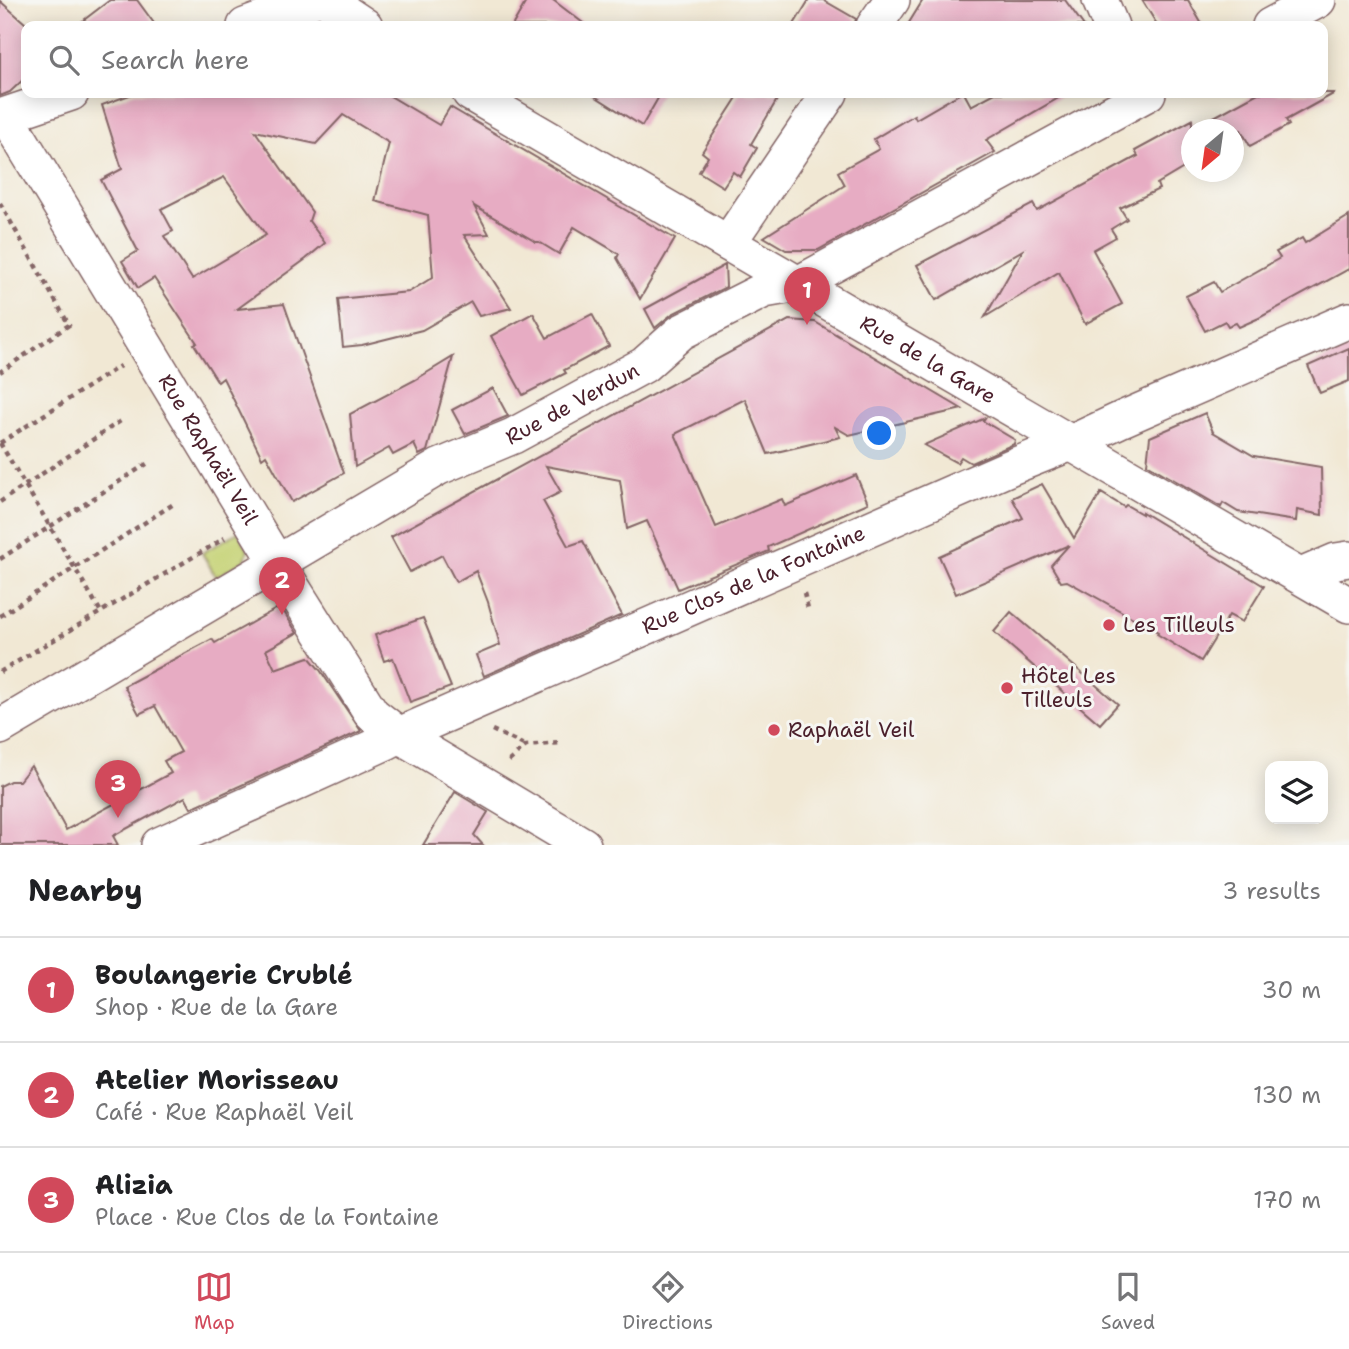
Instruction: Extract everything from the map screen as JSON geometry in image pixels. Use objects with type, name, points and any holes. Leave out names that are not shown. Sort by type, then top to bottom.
[{"type":"street","points":[[258,21],[314,0]]},
{"type":"street","points":[[326,0],[358,21]]},
{"type":"street","points":[[877,21],[892,0]]},
{"type":"street","points":[[1100,0],[1109,21]]},
{"type":"street","points":[[1279,21],[1318,0]]},
{"type":"street","points":[[3,117],[57,98]]},
{"type":"street","name":"Rue de la Gare","points":[[479,98],[1349,605]]},
{"type":"street","points":[[728,243],[827,98]]},
{"type":"street","name":"Rue de Verdun","points":[[0,727],[439,467],[513,436],[644,365],[681,332],[764,290],[798,284],[1134,98]]},
{"type":"street","name":"Rue Raphaël Veil","points":[[3,117],[372,713],[399,734],[583,845]]},
{"type":"street","name":"Rue Clos de la Fontaine","points":[[159,845],[399,734],[1349,320]]},
{"type":"street","points":[[1301,576],[1336,561],[1349,559]]},
{"type":"path","points":[[0,204],[69,325],[0,371]]},
{"type":"path","points":[[101,612],[0,443],[148,348]]},
{"type":"path","points":[[0,502],[122,420]]},
{"type":"path","points":[[0,559],[148,463]]},
{"type":"path","points":[[0,616],[175,503]]},
{"type":"path","points":[[0,672],[253,522]]},
{"type":"path","points":[[802,589],[809,612]]},
{"type":"path","points":[[482,784],[526,746],[560,743]]},
{"type":"green space","points":[[238,532],[248,549],[245,560],[216,577],[202,553]]},
{"type":"building","points":[[110,0],[137,0],[152,21],[83,21]]},
{"type":"building","points":[[527,0],[553,0],[580,21],[515,21]]},
{"type":"building","points":[[809,0],[823,0],[856,19],[855,21],[796,21]]},
{"type":"building","points":[[923,0],[1065,0],[1080,21],[910,21]]},
{"type":"building","points":[[1142,0],[1188,0],[1200,21],[1155,21]]},
{"type":"building","points":[[0,1],[23,21],[21,82],[10,92],[0,96]]},
{"type":"building","points":[[121,98],[393,98],[439,125],[450,107],[675,239],[640,299],[617,258],[619,254],[574,227],[559,254],[474,206],[489,234],[464,235],[511,308],[479,316],[471,302],[422,330],[343,347],[338,299],[409,292],[433,277],[428,215],[375,201],[389,143],[343,115],[316,144],[255,131],[312,212],[309,221],[325,243],[237,309],[284,304],[344,473],[292,502],[266,455],[262,458],[223,378],[218,382],[194,344],[197,343],[154,278],[138,288],[122,261],[138,251],[101,180],[122,169],[102,105]],"holes":[[[224,177],[266,235],[192,279],[164,236],[173,231],[161,209]]]},
{"type":"building","points":[[598,98],[658,98],[642,126]]},
{"type":"building","points":[[737,98],[778,98],[751,144],[757,148],[740,177],[733,172],[723,187],[699,172],[708,157],[702,152]]},
{"type":"building","points":[[952,98],[967,98],[971,106],[986,98],[1058,98],[986,140],[995,152],[818,250],[786,250],[764,237],[845,185],[838,172],[879,149],[874,139],[914,115],[916,119]]},
{"type":"building","points":[[1249,98],[1326,98],[1286,120],[1289,125],[1250,146],[1244,135],[1244,119],[1210,119]]},
{"type":"building","points":[[1181,126],[1181,170],[1157,184],[1159,189],[1120,208],[1127,219],[1111,229],[1116,237],[1093,250],[1122,304],[1085,324],[1059,272],[985,317],[1023,250],[936,300],[917,265],[1033,204],[1037,211],[1138,156],[1135,151]]},
{"type":"building","points":[[1349,216],[1349,269],[1239,327],[1236,323],[1228,326],[1225,321],[1205,331],[1186,296],[1214,282],[1220,292],[1280,258],[1276,252],[1302,238],[1305,243]]},
{"type":"building","points":[[725,265],[726,287],[672,314],[655,328],[645,309]]},
{"type":"building","points":[[533,313],[547,338],[592,314],[609,346],[564,370],[566,373],[523,395],[491,336]]},
{"type":"building","points":[[789,320],[815,322],[962,409],[849,435],[835,427],[840,437],[768,454],[745,399],[675,434],[716,527],[782,499],[785,506],[856,475],[868,503],[768,547],[769,551],[678,589],[647,521],[627,529],[620,480],[546,466],[561,492],[543,501],[568,546],[583,541],[622,615],[484,676],[476,655],[500,645],[476,571],[456,582],[442,555],[410,572],[391,537]]},
{"type":"building","points":[[1349,348],[1349,381],[1320,393],[1308,366]]},
{"type":"building","points":[[453,357],[427,451],[419,455],[414,444],[393,455],[389,448],[355,467],[350,414]]},
{"type":"building","points":[[493,388],[508,416],[465,434],[452,410]]},
{"type":"building","points":[[1205,413],[1213,432],[1254,456],[1321,467],[1322,515],[1297,510],[1296,521],[1238,512],[1223,503],[1221,507],[1147,464],[1150,437]]},
{"type":"building","points":[[985,418],[983,421],[1015,440],[1014,444],[971,463],[961,457],[957,463],[924,445]]},
{"type":"building","points":[[1042,484],[1074,538],[1101,493],[1124,507],[1126,505],[1142,512],[1264,586],[1242,622],[1229,615],[1201,661],[1157,634],[1158,632],[1067,581],[1061,582],[1051,565],[1069,545],[956,594],[939,556],[1023,518],[1012,498]]},
{"type":"building","points":[[276,609],[284,612],[297,633],[266,650],[275,669],[309,657],[361,731],[191,808],[185,797],[113,836],[118,845],[0,845],[0,786],[10,781],[19,781],[31,766],[66,830],[171,773],[164,761],[181,752],[155,706],[139,714],[124,686],[212,639],[215,643]]},
{"type":"building","points":[[1011,612],[1118,704],[1100,724],[994,632]]},
{"type":"building","points":[[423,618],[451,687],[410,702],[393,658],[384,661],[375,635]]},
{"type":"building","points":[[455,792],[488,812],[474,835],[483,845],[423,845]]},
{"type":"place","name":"Boulangerie Crublé","points":[[807,325]]},
{"type":"place","name":"Atelier Morisseau","points":[[282,615]]},
{"type":"place","name":"Les Tilleuls","points":[[1109,625]]},
{"type":"place","name":"Hôtel Les Tilleuls","points":[[1007,688]]},
{"type":"place","name":"Raphaël Veil","points":[[774,730]]},
{"type":"place","name":"Alizia","points":[[118,818]]}]
